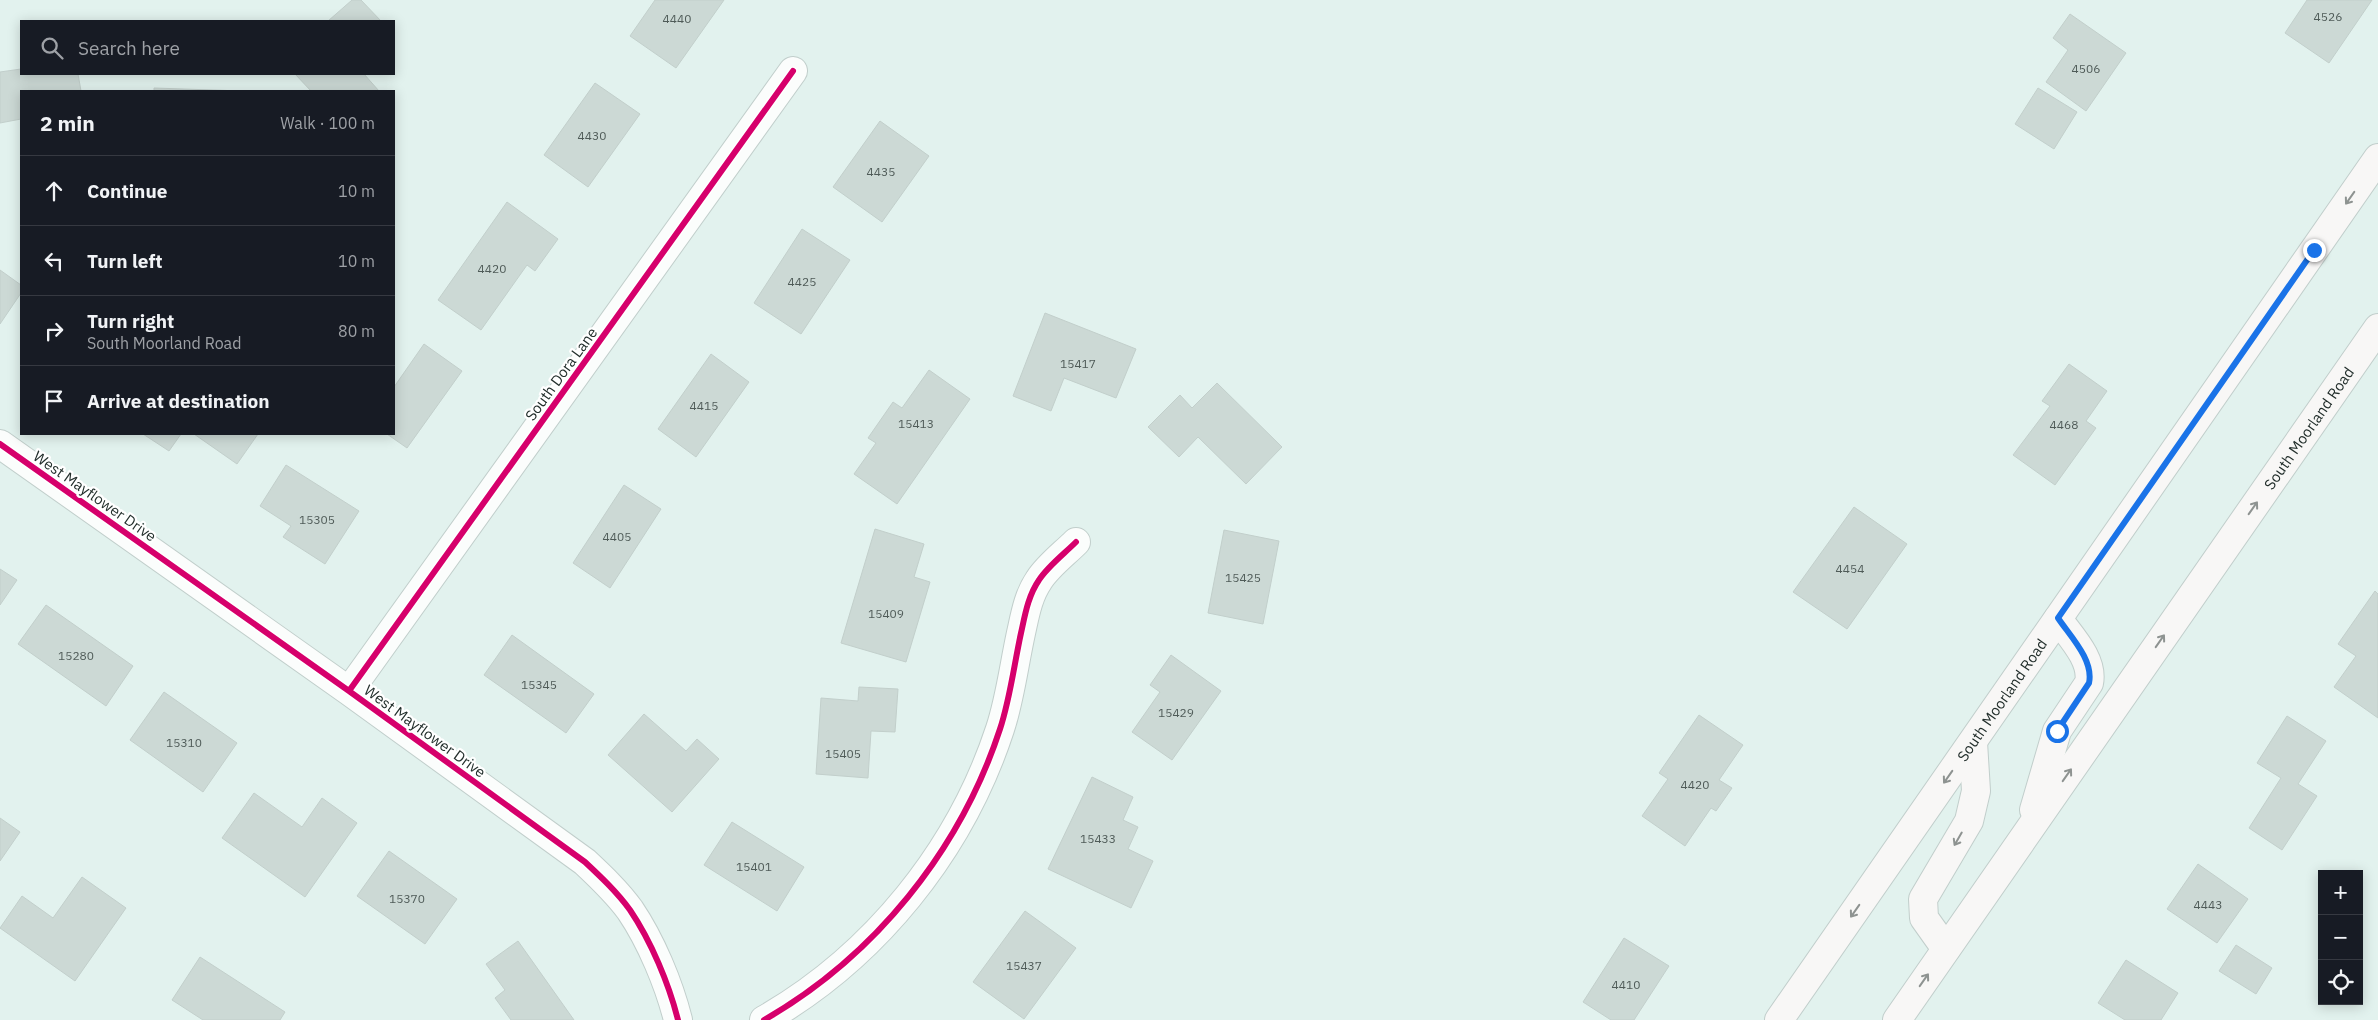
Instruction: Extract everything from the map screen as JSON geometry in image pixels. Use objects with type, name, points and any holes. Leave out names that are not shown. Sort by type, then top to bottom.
[{"type":"main road","name":"South Moorland Road","points":[[1779,1020],[2378,158]]},
{"type":"main road","name":"South Moorland Road","points":[[1897,1020],[2378,328]]},
{"type":"main road","points":[[2027,833],[2057,731],[2089,683],[2091,674],[2088,663],[2058,618]]},
{"type":"main road","points":[[1946,949],[1924,918],[1923,899],[1969,821],[1976,791],[1973,742]]},
{"type":"street","name":"South Dora Lane","points":[[349,691],[793,71]]},
{"type":"street","name":"West Mayflower Drive","points":[[0,444],[349,691],[585,862],[613,889],[644,933],[674,1003],[678,1020]]},
{"type":"street","points":[[764,1020],[823,982],[862,949],[918,884],[951,835],[985,768],[1000,728],[1028,602],[1039,579],[1076,542]]},
{"type":"building","points":[[352,0],[361,0],[380,20],[329,20]]},
{"type":"building","points":[[655,0],[724,0],[676,68],[630,36]]},
{"type":"building","points":[[2307,0],[2372,0],[2329,63],[2285,33]]},
{"type":"building","points":[[2070,14],[2126,53],[2086,111],[2046,82],[2068,50],[2053,38]]},
{"type":"building","points":[[20,69],[20,75],[78,75],[81,90],[20,90],[20,119],[0,123],[0,72]]},
{"type":"building","points":[[296,75],[365,75],[378,90],[310,90]]},
{"type":"building","points":[[595,83],[640,114],[588,187],[544,155]]},
{"type":"building","points":[[154,88],[213,90],[154,90]]},
{"type":"building","points":[[2038,88],[2077,112],[2054,149],[2015,124]]},
{"type":"building","points":[[880,121],[929,156],[882,222],[833,187]]},
{"type":"building","points":[[507,202],[558,239],[535,271],[527,265],[481,330],[438,300]]},
{"type":"building","points":[[802,229],[850,260],[801,334],[754,303]]},
{"type":"building","points":[[0,270],[20,284],[20,294],[0,324]]},
{"type":"building","points":[[1045,313],[1136,349],[1116,398],[1064,378],[1051,411],[1013,396]]},
{"type":"building","points":[[424,344],[462,371],[407,448],[388,435],[395,435],[395,386]]},
{"type":"building","points":[[711,354],[749,382],[696,457],[658,429]]},
{"type":"building","points":[[2069,364],[2107,391],[2086,421],[2096,428],[2055,485],[2013,455],[2050,406],[2042,401]]},
{"type":"building","points":[[929,370],[970,399],[897,504],[854,474],[876,443],[868,438],[893,402],[902,408]]},
{"type":"building","points":[[1217,383],[1282,447],[1246,484],[1198,437],[1179,457],[1148,427],[1180,395],[1192,408]]},
{"type":"building","points":[[145,435],[180,435],[169,451]]},
{"type":"building","points":[[195,435],[257,435],[237,464]]},
{"type":"building","points":[[286,465],[359,511],[325,564],[283,537],[291,526],[260,506]]},
{"type":"building","points":[[624,485],[661,509],[610,588],[573,563]]},
{"type":"building","points":[[1854,507],[1907,544],[1847,629],[1793,592]]},
{"type":"building","points":[[875,529],[924,544],[914,577],[930,582],[906,662],[841,643]]},
{"type":"building","points":[[1224,530],[1279,541],[1263,624],[1208,613]]},
{"type":"building","points":[[0,569],[17,580],[0,605]]},
{"type":"building","points":[[2375,591],[2378,594],[2378,718],[2334,687],[2356,656],[2338,644]]},
{"type":"building","points":[[46,605],[133,666],[106,706],[18,644]]},
{"type":"building","points":[[512,635],[594,694],[566,733],[484,675]]},
{"type":"building","points":[[1171,655],[1221,691],[1172,760],[1132,732],[1160,692],[1150,685]]},
{"type":"building","points":[[859,687],[898,689],[895,732],[871,731],[868,778],[816,774],[821,698],[858,701]]},
{"type":"building","points":[[164,692],[237,743],[203,792],[130,740]]},
{"type":"building","points":[[644,714],[686,751],[697,739],[719,759],[672,812],[608,755]]},
{"type":"building","points":[[1699,715],[1743,745],[1719,780],[1732,788],[1716,811],[1711,808],[1685,846],[1642,816],[1668,779],[1659,773]]},
{"type":"building","points":[[2287,716],[2326,741],[2298,784],[2317,796],[2282,850],[2249,828],[2281,778],[2257,763]]},
{"type":"building","points":[[1092,777],[1133,797],[1123,820],[1138,827],[1128,849],[1153,861],[1131,908],[1048,869]]},
{"type":"building","points":[[254,793],[302,827],[322,798],[357,823],[305,897],[222,838]]},
{"type":"building","points":[[0,818],[20,832],[0,861]]},
{"type":"building","points":[[732,822],[804,867],[777,911],[704,865]]},
{"type":"building","points":[[389,851],[457,899],[425,944],[357,896]]},
{"type":"building","points":[[2198,864],[2248,899],[2217,943],[2167,909]]},
{"type":"building","points":[[82,877],[126,908],[75,981],[0,928],[22,896],[53,918]]},
{"type":"building","points":[[1025,911],[1076,948],[1024,1019],[973,982]]},
{"type":"building","points":[[1624,938],[1669,966],[1634,1020],[1611,1020],[1583,1002]]},
{"type":"building","points":[[518,941],[574,1020],[511,1020],[495,998],[505,990],[486,964]]},
{"type":"building","points":[[2236,945],[2272,968],[2256,994],[2219,971]]},
{"type":"building","points":[[200,957],[285,1012],[280,1020],[203,1020],[172,1000]]},
{"type":"building","points":[[2126,960],[2178,993],[2161,1020],[2125,1020],[2098,1003]]},
{"type":"cycle path","points":[[349,691],[793,71]]},
{"type":"cycle path","points":[[0,444],[349,691],[585,862],[620,897],[638,922],[670,992],[678,1020]]},
{"type":"cycle path","points":[[764,1020],[804,994],[842,965],[908,897],[937,858],[962,817],[983,774],[1000,729],[1018,645],[1032,592],[1047,570],[1076,542]]},
{"type":"route","points":[[2057,731],[2089,683],[2091,674],[2088,663],[2058,618],[2314,250]]}]
